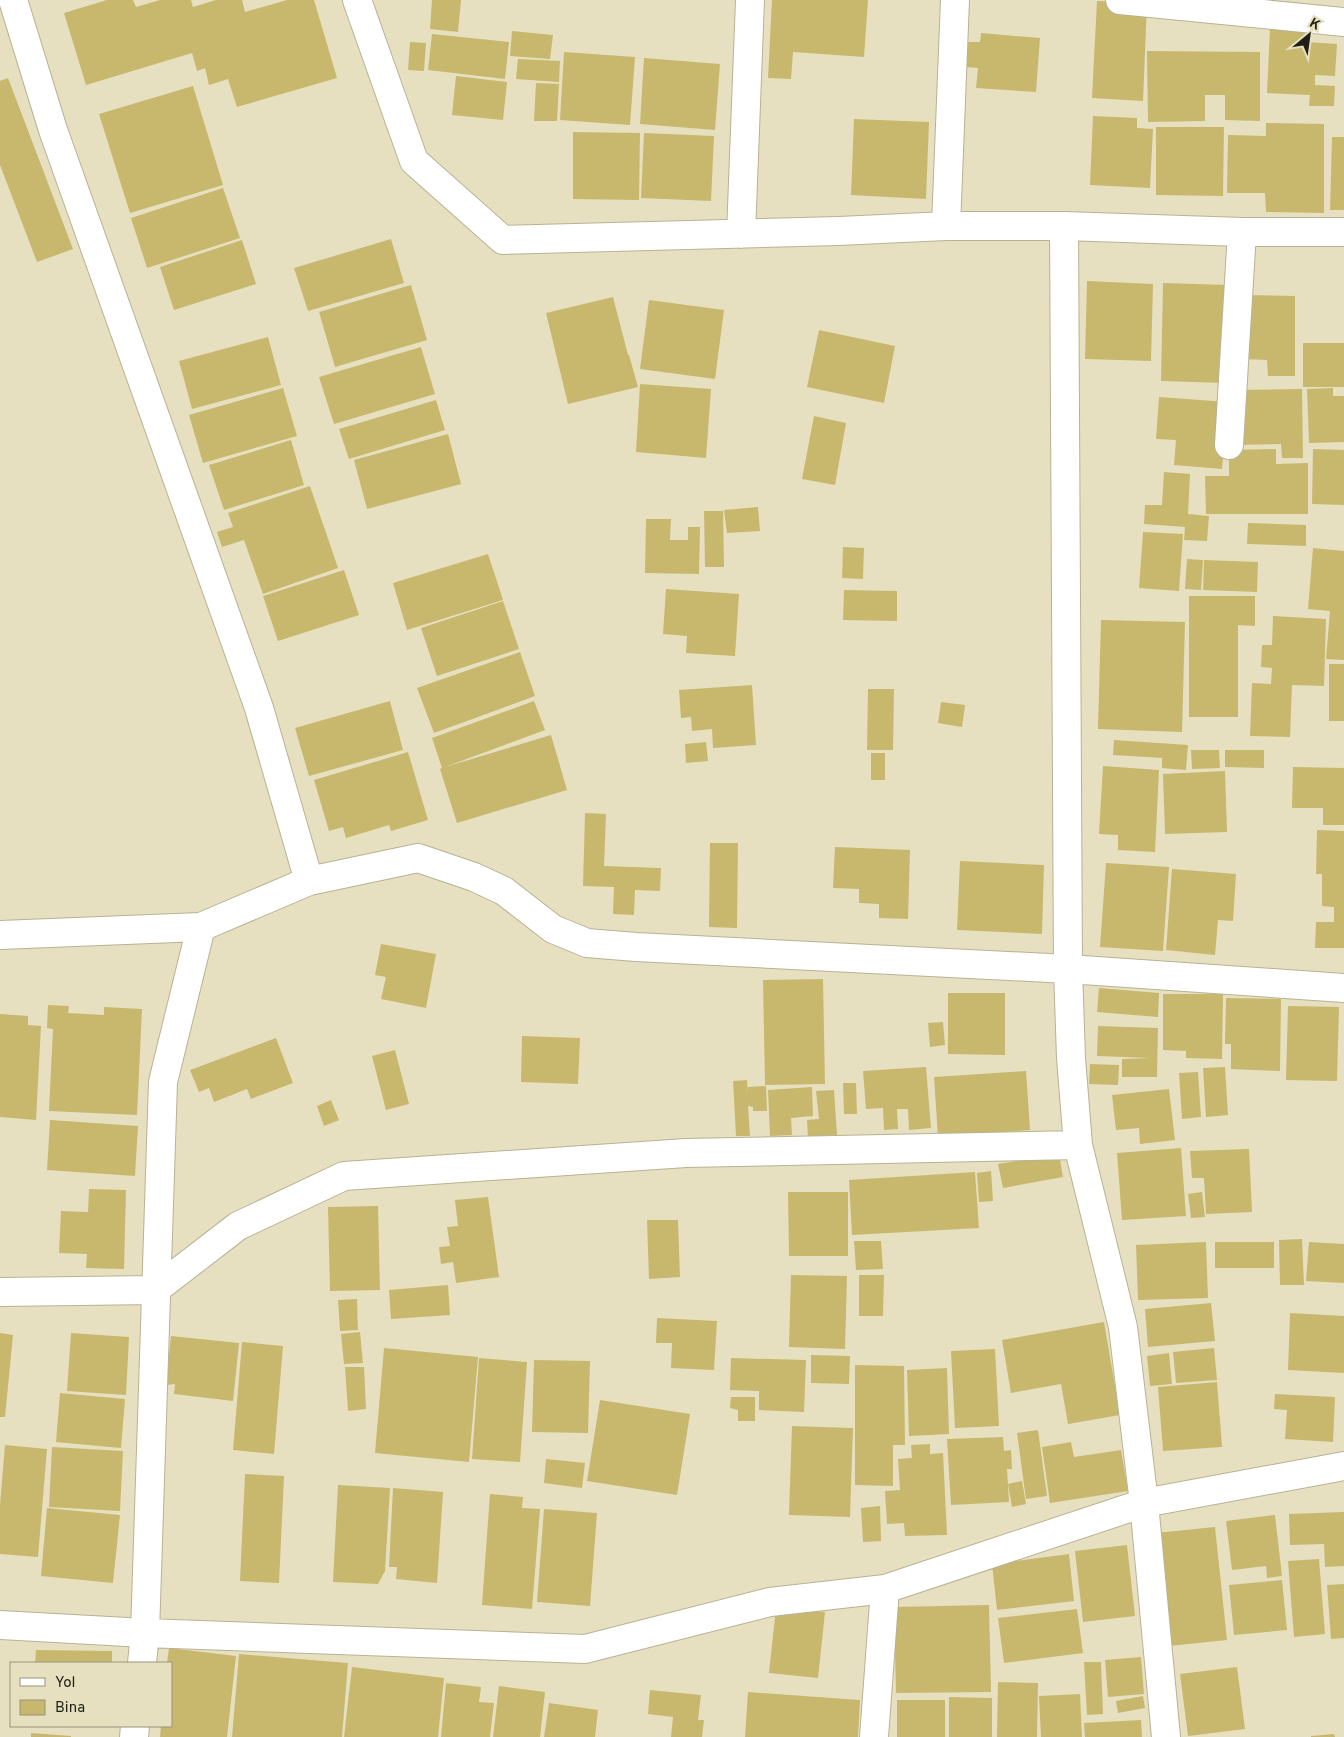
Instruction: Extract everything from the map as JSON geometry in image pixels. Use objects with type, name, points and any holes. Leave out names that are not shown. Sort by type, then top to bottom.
[{"type":"street","points":[[13,0],[54,130],[259,708],[309,881]]},
{"type":"street","points":[[357,0],[414,161],[503,240],[741,234],[946,226],[1064,226],[1242,232],[1344,232]]},
{"type":"street","points":[[741,234],[750,0]]},
{"type":"street","points":[[946,226],[955,0]]},
{"type":"street","points":[[1120,0],[1344,22]]},
{"type":"street","points":[[1064,226],[1068,969],[1071,1058],[1078,1145],[1124,1327],[1144,1503],[1166,1737]]},
{"type":"street","points":[[1229,445],[1242,232]]},
{"type":"street","points":[[0,936],[201,927],[309,881],[418,858],[474,877],[504,891],[553,929],[587,943],[1068,969],[1344,988]]},
{"type":"street","points":[[142,1662],[145,1634],[163,1082],[201,927]]},
{"type":"street","points":[[0,1292],[155,1290],[238,1226],[344,1176],[686,1153],[1078,1145]]},
{"type":"street","points":[[0,1625],[145,1634],[585,1649],[770,1602],[885,1589],[1144,1503],[1344,1466]]},
{"type":"street","points":[[874,1737],[885,1589]]},
{"type":"building","points":[[107,0],[133,0],[136,7],[160,0],[191,0],[193,7],[216,0],[242,0],[245,12],[287,0],[314,0],[337,78],[237,107],[228,79],[209,85],[205,68],[197,71],[192,53],[86,85],[64,13]]},
{"type":"building","points":[[432,0],[461,0],[458,32],[430,29]]},
{"type":"building","points":[[772,0],[868,0],[864,57],[793,52],[791,79],[768,78]]},
{"type":"building","points":[[1097,1],[1147,3],[1143,101],[1092,98]]},
{"type":"building","points":[[1270,28],[1307,30],[1307,42],[1337,44],[1335,76],[1315,75],[1315,85],[1335,86],[1334,106],[1309,106],[1310,95],[1267,93]]},
{"type":"building","points":[[512,31],[553,35],[550,59],[510,56]]},
{"type":"building","points":[[981,33],[1040,38],[1036,92],[976,88],[978,68],[965,67],[967,42],[980,42]]},
{"type":"building","points":[[432,34],[509,42],[505,79],[428,70]]},
{"type":"building","points":[[410,42],[426,43],[424,71],[408,70]]},
{"type":"building","points":[[1147,51],[1260,52],[1260,121],[1225,120],[1225,95],[1205,95],[1205,121],[1148,122]]},
{"type":"building","points":[[564,52],[635,57],[630,125],[560,120]]},
{"type":"building","points":[[644,58],[720,64],[715,130],[640,124]]},
{"type":"building","points":[[518,59],[560,61],[559,82],[516,79]]},
{"type":"building","points":[[456,76],[507,82],[503,120],[452,115]]},
{"type":"building","points":[[8,78],[73,249],[37,262],[0,165],[0,81]]},
{"type":"building","points":[[536,83],[559,84],[557,121],[534,121]]},
{"type":"building","points":[[193,86],[223,185],[130,213],[99,114]]},
{"type":"building","points":[[1093,116],[1137,118],[1137,128],[1153,129],[1150,188],[1090,185]]},
{"type":"building","points":[[854,119],[929,122],[926,199],[851,195]]},
{"type":"building","points":[[1266,123],[1324,124],[1324,213],[1266,212],[1265,193],[1227,193],[1228,135],[1266,136]]},
{"type":"building","points":[[1156,127],[1224,127],[1223,196],[1156,195]]},
{"type":"building","points":[[573,132],[640,133],[639,200],[573,199]]},
{"type":"building","points":[[644,133],[714,136],[711,201],[641,198]]},
{"type":"building","points":[[1332,137],[1344,137],[1344,210],[1330,210]]},
{"type":"building","points":[[223,188],[240,238],[147,268],[131,218]]},
{"type":"building","points":[[391,239],[404,283],[308,311],[294,268]]},
{"type":"building","points":[[242,240],[256,284],[174,310],[160,267]]},
{"type":"building","points":[[1087,281],[1153,284],[1151,361],[1085,359]]},
{"type":"building","points":[[1163,283],[1229,285],[1226,383],[1161,381]]},
{"type":"building","points":[[411,285],[427,340],[335,367],[319,312]]},
{"type":"building","points":[[1243,295],[1295,296],[1295,376],[1268,376],[1267,360],[1243,359]]},
{"type":"building","points":[[613,297],[638,387],[568,404],[546,313]]},
{"type":"building","points":[[649,300],[724,310],[715,379],[640,369]]},
{"type":"building","points":[[819,330],[895,346],[884,403],[807,387]]},
{"type":"building","points":[[268,337],[281,385],[192,409],[179,361]]},
{"type":"building","points":[[1303,343],[1344,343],[1344,387],[1303,387]]},
{"type":"building","points":[[421,347],[435,394],[334,424],[319,377]]},
{"type":"building","points":[[640,384],[711,389],[706,458],[636,452]]},
{"type":"building","points":[[283,388],[297,436],[203,463],[189,415]]},
{"type":"building","points":[[1333,388],[1333,396],[1344,396],[1344,442],[1309,443],[1307,389]]},
{"type":"building","points":[[1302,389],[1303,458],[1282,458],[1281,444],[1236,445],[1235,390]]},
{"type":"building","points":[[1159,397],[1228,402],[1222,469],[1174,465],[1176,440],[1156,439]]},
{"type":"building","points":[[436,400],[445,430],[349,459],[339,429]]},
{"type":"building","points":[[814,416],[846,423],[835,485],[802,479]]},
{"type":"building","points":[[448,434],[461,484],[367,509],[354,460]]},
{"type":"building","points":[[291,440],[304,485],[224,510],[209,465]]},
{"type":"building","points":[[1276,449],[1276,464],[1308,463],[1308,514],[1206,514],[1205,476],[1229,476],[1229,450]]},
{"type":"building","points":[[1313,449],[1344,450],[1344,505],[1312,504]]},
{"type":"building","points":[[1164,472],[1190,474],[1188,514],[1209,516],[1207,541],[1184,540],[1185,527],[1144,524],[1145,505],[1162,505]]},
{"type":"building","points":[[310,486],[338,568],[263,594],[244,540],[222,547],[217,532],[233,527],[228,513]]},
{"type":"building","points":[[758,507],[760,531],[727,533],[724,510]]},
{"type":"building","points":[[704,511],[723,511],[724,567],[705,567]]},
{"type":"building","points":[[646,519],[671,519],[670,540],[688,540],[688,527],[700,527],[699,574],[645,573]]},
{"type":"building","points":[[1248,523],[1306,525],[1306,546],[1247,544]]},
{"type":"building","points":[[1143,532],[1183,534],[1179,591],[1139,588]]},
{"type":"building","points":[[843,547],[864,548],[863,579],[842,578]]},
{"type":"building","points":[[1313,548],[1344,551],[1344,660],[1326,659],[1330,611],[1308,609]]},
{"type":"building","points":[[488,554],[503,600],[407,630],[393,583]]},
{"type":"building","points":[[1187,559],[1203,560],[1201,590],[1185,589]]},
{"type":"building","points":[[1204,560],[1258,562],[1257,592],[1203,590]]},
{"type":"building","points":[[344,570],[359,615],[278,641],[263,596]]},
{"type":"building","points":[[666,589],[739,594],[735,656],[686,653],[687,636],[663,634]]},
{"type":"building","points":[[844,590],[897,591],[897,621],[843,620]]},
{"type":"building","points":[[1189,596],[1255,596],[1255,626],[1238,625],[1238,717],[1189,717]]},
{"type":"building","points":[[503,601],[519,649],[437,676],[421,628]]},
{"type":"building","points":[[1273,616],[1326,619],[1324,686],[1292,685],[1290,737],[1250,736],[1252,683],[1271,684],[1272,668],[1261,667],[1262,645],[1272,645]]},
{"type":"building","points":[[1101,620],[1185,622],[1182,732],[1098,729]]},
{"type":"building","points":[[520,652],[535,696],[434,733],[417,688]]},
{"type":"building","points":[[1329,664],[1344,664],[1344,721],[1329,721]]},
{"type":"building","points":[[752,685],[756,745],[713,748],[712,729],[692,731],[691,717],[681,718],[679,690]]},
{"type":"building","points":[[868,689],[894,689],[893,750],[867,750]]},
{"type":"building","points":[[390,701],[403,750],[309,776],[295,728]]},
{"type":"building","points":[[534,701],[545,730],[445,767],[551,735],[567,790],[457,823],[432,738]]},
{"type":"building","points":[[941,702],[965,705],[962,727],[938,723]]},
{"type":"building","points":[[1114,740],[1188,745],[1186,770],[1162,768],[1162,758],[1113,755]]},
{"type":"building","points":[[706,742],[708,761],[686,763],[685,744]]},
{"type":"building","points":[[1191,750],[1219,750],[1220,768],[1192,769]]},
{"type":"building","points":[[1225,750],[1264,750],[1264,768],[1225,767]]},
{"type":"building","points":[[408,752],[428,820],[391,831],[389,825],[346,838],[343,827],[329,831],[314,780]]},
{"type":"building","points":[[871,753],[885,753],[885,780],[871,780]]},
{"type":"building","points":[[1103,766],[1159,770],[1155,852],[1118,850],[1118,835],[1099,834]]},
{"type":"building","points":[[1293,767],[1344,768],[1344,825],[1323,825],[1323,808],[1292,808]]},
{"type":"building","points":[[1225,771],[1227,832],[1165,834],[1163,774]]},
{"type":"building","points":[[585,813],[606,814],[604,866],[661,868],[660,891],[635,890],[634,915],[613,914],[614,887],[583,886]]},
{"type":"building","points":[[1317,830],[1344,831],[1344,948],[1315,948],[1316,922],[1334,922],[1334,907],[1322,906],[1322,874],[1316,874]]},
{"type":"building","points":[[710,843],[738,843],[737,928],[709,927]]},
{"type":"building","points":[[835,847],[910,850],[908,919],[879,918],[879,904],[859,903],[859,889],[833,888]]},
{"type":"building","points":[[960,861],[1044,865],[1042,934],[957,930]]},
{"type":"building","points":[[1106,863],[1169,867],[1163,951],[1100,947]]},
{"type":"building","points":[[1172,869],[1236,874],[1233,921],[1218,920],[1215,955],[1166,950]]},
{"type":"building","points":[[381,944],[436,954],[426,1008],[381,999],[386,977],[375,975]]},
{"type":"building","points":[[823,979],[825,1084],[765,1085],[763,980]]},
{"type":"building","points":[[1099,988],[1159,993],[1158,1017],[1097,1012]]},
{"type":"building","points":[[948,993],[1005,993],[1005,1055],[948,1054]]},
{"type":"building","points":[[1163,994],[1223,994],[1222,1059],[1186,1058],[1186,1051],[1163,1050]]},
{"type":"building","points":[[1226,998],[1281,999],[1280,1071],[1231,1069],[1231,1044],[1225,1044]]},
{"type":"building","points":[[48,1005],[69,1006],[68,1013],[104,1015],[104,1007],[142,1009],[137,1115],[49,1111],[53,1029],[47,1028]]},
{"type":"building","points":[[1288,1006],[1339,1007],[1337,1081],[1286,1080]]},
{"type":"building","points":[[0,1014],[28,1016],[28,1025],[41,1026],[36,1120],[0,1117]]},
{"type":"building","points":[[943,1022],[945,1045],[930,1047],[928,1023]]},
{"type":"building","points":[[1098,1026],[1158,1028],[1157,1077],[1122,1077],[1122,1059],[1151,1058],[1097,1056]]},
{"type":"building","points":[[522,1036],[580,1038],[578,1084],[521,1082]]},
{"type":"building","points":[[276,1038],[293,1083],[251,1099],[247,1089],[214,1102],[209,1088],[199,1092],[190,1070]]},
{"type":"building","points":[[395,1050],[409,1104],[386,1110],[372,1056]]},
{"type":"building","points":[[1090,1064],[1119,1065],[1118,1085],[1089,1084]]},
{"type":"building","points":[[926,1067],[931,1128],[909,1130],[908,1109],[897,1109],[898,1129],[884,1130],[883,1108],[866,1109],[863,1071]]},
{"type":"building","points":[[1225,1067],[1228,1115],[1206,1117],[1203,1068]]},
{"type":"building","points":[[1026,1071],[1030,1130],[938,1137],[934,1077]]},
{"type":"building","points":[[1198,1072],[1201,1117],[1182,1119],[1179,1073]]},
{"type":"building","points":[[747,1080],[748,1093],[748,1087],[766,1086],[767,1111],[753,1111],[753,1107],[748,1106],[750,1136],[736,1136],[733,1081]]},
{"type":"building","points":[[843,1083],[856,1083],[857,1114],[844,1114]]},
{"type":"building","points":[[812,1087],[813,1116],[791,1118],[792,1135],[770,1136],[768,1090]]},
{"type":"building","points":[[1169,1089],[1175,1140],[1140,1144],[1139,1128],[1116,1130],[1112,1095]]},
{"type":"building","points":[[834,1090],[837,1135],[808,1137],[807,1120],[819,1119],[816,1091]]},
{"type":"building","points":[[331,1100],[339,1120],[324,1126],[317,1106]]},
{"type":"building","points":[[50,1120],[138,1126],[135,1176],[47,1170]]},
{"type":"building","points":[[1181,1148],[1186,1216],[1122,1220],[1117,1153]]},
{"type":"building","points":[[1249,1149],[1252,1212],[1206,1214],[1204,1178],[1192,1178],[1190,1151]]},
{"type":"building","points":[[1059,1154],[1063,1177],[1003,1188],[998,1164]]},
{"type":"building","points":[[991,1171],[993,1201],[979,1202],[977,1173]]},
{"type":"building","points":[[975,1172],[979,1228],[852,1235],[849,1180]]},
{"type":"building","points":[[89,1189],[126,1190],[124,1269],[86,1268],[87,1254],[59,1253],[61,1211],[88,1212]]},
{"type":"building","points":[[788,1192],[848,1192],[848,1256],[789,1256]]},
{"type":"building","points":[[1202,1192],[1205,1217],[1191,1218],[1188,1194]]},
{"type":"building","points":[[488,1197],[499,1277],[456,1283],[453,1262],[441,1264],[439,1247],[450,1246],[447,1227],[458,1226],[455,1200]]},
{"type":"building","points":[[378,1206],[380,1290],[330,1291],[328,1207]]},
{"type":"building","points":[[647,1220],[678,1220],[680,1277],[649,1279]]},
{"type":"building","points":[[1302,1239],[1304,1285],[1280,1285],[1279,1240]]},
{"type":"building","points":[[854,1241],[881,1241],[883,1269],[856,1270]]},
{"type":"building","points":[[1206,1242],[1208,1298],[1138,1300],[1136,1245]]},
{"type":"building","points":[[1215,1242],[1274,1242],[1274,1268],[1215,1268]]},
{"type":"building","points":[[1309,1242],[1344,1244],[1344,1283],[1306,1281]]},
{"type":"building","points":[[791,1275],[847,1276],[845,1349],[789,1347]]},
{"type":"building","points":[[859,1275],[884,1275],[883,1316],[859,1316]]},
{"type":"building","points":[[448,1285],[450,1315],[391,1319],[389,1290]]},
{"type":"building","points":[[357,1299],[358,1330],[340,1331],[338,1300]]},
{"type":"building","points":[[1211,1303],[1215,1341],[1148,1347],[1145,1309]]},
{"type":"building","points":[[1290,1313],[1344,1316],[1344,1373],[1288,1370]]},
{"type":"building","points":[[657,1318],[717,1321],[714,1370],[671,1368],[672,1343],[656,1343]]},
{"type":"building","points":[[1104,1322],[1120,1415],[1068,1424],[1061,1384],[1011,1393],[1002,1340]]},
{"type":"building","points":[[360,1332],[363,1363],[344,1364],[341,1334]]},
{"type":"building","points":[[0,1333],[13,1335],[5,1417],[0,1417]]},
{"type":"building","points":[[71,1333],[129,1337],[126,1395],[67,1391]]},
{"type":"building","points":[[171,1336],[239,1343],[233,1401],[174,1394],[175,1384],[166,1385]]},
{"type":"building","points":[[242,1342],[283,1346],[274,1454],[233,1450]]},
{"type":"building","points":[[384,1348],[478,1357],[469,1462],[375,1453]]},
{"type":"building","points":[[1214,1348],[1217,1380],[1176,1383],[1173,1352]]},
{"type":"building","points":[[995,1349],[999,1426],[955,1428],[951,1351]]},
{"type":"building","points":[[1169,1353],[1172,1384],[1150,1386],[1147,1356]]},
{"type":"building","points":[[811,1355],[850,1356],[849,1384],[811,1383]]},
{"type":"building","points":[[479,1358],[527,1362],[520,1462],[472,1459]]},
{"type":"building","points":[[731,1358],[806,1360],[804,1412],[759,1410],[759,1391],[730,1390]]},
{"type":"building","points":[[534,1360],[590,1361],[588,1433],[532,1432]]},
{"type":"building","points":[[855,1365],[904,1366],[905,1445],[893,1445],[893,1486],[855,1485]]},
{"type":"building","points":[[345,1367],[364,1367],[366,1409],[348,1411]]},
{"type":"building","points":[[947,1368],[949,1434],[909,1436],[907,1370]]},
{"type":"building","points":[[1217,1382],[1222,1447],[1163,1451],[1158,1387]]},
{"type":"building","points":[[60,1393],[125,1399],[121,1448],[56,1442]]},
{"type":"building","points":[[1275,1394],[1335,1397],[1333,1442],[1285,1439],[1287,1410],[1274,1409]]},
{"type":"building","points":[[731,1397],[755,1397],[755,1421],[738,1421],[738,1410],[730,1408]]},
{"type":"building","points":[[600,1400],[690,1414],[677,1495],[587,1481]]},
{"type":"building","points":[[792,1426],[853,1428],[850,1517],[789,1515]]},
{"type":"building","points":[[1038,1430],[1047,1496],[1026,1499],[1017,1433]]},
{"type":"building","points":[[1003,1437],[1004,1451],[1011,1450],[1012,1469],[1007,1469],[1009,1502],[951,1505],[947,1439]]},
{"type":"building","points":[[1071,1442],[1074,1457],[1121,1450],[1128,1491],[1050,1503],[1042,1447]]},
{"type":"building","points":[[930,1444],[930,1454],[943,1453],[947,1535],[905,1536],[904,1523],[887,1524],[885,1491],[900,1490],[898,1459],[912,1458],[911,1445]]},
{"type":"building","points":[[5,1445],[47,1449],[38,1557],[0,1554],[0,1505]]},
{"type":"building","points":[[52,1447],[123,1451],[120,1511],[49,1507]]},
{"type":"building","points":[[546,1459],[585,1463],[582,1488],[544,1483]]},
{"type":"building","points":[[245,1474],[284,1476],[279,1583],[240,1581]]},
{"type":"building","points":[[1022,1481],[1026,1504],[1012,1507],[1008,1484]]},
{"type":"building","points":[[338,1485],[390,1488],[385,1571],[378,1584],[333,1582]]},
{"type":"building","points":[[393,1488],[443,1492],[437,1583],[396,1579],[397,1567],[389,1567]]},
{"type":"building","points":[[490,1494],[523,1497],[522,1508],[540,1509],[532,1609],[482,1605]]},
{"type":"building","points":[[880,1506],[881,1541],[863,1542],[861,1508]]},
{"type":"building","points":[[47,1508],[120,1515],[113,1583],[41,1576]]},
{"type":"building","points":[[544,1509],[597,1513],[590,1606],[537,1602]]},
{"type":"building","points":[[1344,1512],[1344,1566],[1325,1567],[1324,1544],[1290,1545],[1289,1514]]},
{"type":"building","points":[[1275,1515],[1282,1576],[1267,1578],[1266,1566],[1232,1570],[1226,1521]]},
{"type":"building","points":[[1215,1527],[1227,1640],[1169,1646],[1156,1533]]},
{"type":"building","points":[[1127,1545],[1135,1616],[1083,1622],[1075,1551]]},
{"type":"building","points":[[1069,1554],[1074,1601],[997,1610],[992,1564]]},
{"type":"building","points":[[1319,1559],[1325,1634],[1294,1637],[1288,1561]]},
{"type":"building","points":[[1282,1580],[1287,1630],[1234,1635],[1229,1585]]},
{"type":"building","points":[[1344,1584],[1344,1638],[1331,1639],[1327,1585]]},
{"type":"building","points":[[989,1605],[991,1692],[896,1693],[894,1607]]},
{"type":"building","points":[[776,1608],[825,1612],[818,1678],[769,1673]]},
{"type":"building","points":[[1077,1609],[1083,1653],[1004,1663],[998,1618]]},
{"type":"building","points":[[169,1648],[236,1656],[227,1737],[160,1737],[161,1727],[172,1727],[172,1662],[167,1662]]},
{"type":"building","points":[[36,1650],[112,1651],[112,1662],[35,1662]]},
{"type":"building","points":[[239,1654],[348,1663],[342,1737],[232,1737]]},
{"type":"building","points":[[1141,1657],[1144,1694],[1108,1697],[1105,1660]]},
{"type":"building","points":[[1084,1662],[1101,1662],[1103,1714],[1087,1715]]},
{"type":"building","points":[[352,1667],[444,1678],[438,1737],[344,1737]]},
{"type":"building","points":[[1237,1667],[1245,1729],[1188,1736],[1180,1674]]},
{"type":"building","points":[[998,1682],[1038,1683],[1037,1737],[997,1737]]},
{"type":"building","points":[[446,1683],[481,1687],[479,1702],[494,1703],[490,1737],[441,1737]]},
{"type":"building","points":[[499,1686],[545,1692],[540,1737],[493,1737]]},
{"type":"building","points":[[650,1690],[701,1695],[698,1720],[704,1720],[702,1737],[671,1737],[673,1717],[648,1714]]},
{"type":"building","points":[[748,1692],[860,1700],[858,1737],[745,1737]]},
{"type":"building","points":[[1080,1694],[1082,1737],[1041,1737],[1039,1696]]},
{"type":"building","points":[[1143,1696],[1145,1708],[1118,1713],[1116,1701]]},
{"type":"building","points":[[949,1697],[992,1698],[992,1737],[949,1737]]},
{"type":"building","points":[[897,1700],[945,1700],[945,1737],[897,1737]]},
{"type":"building","points":[[549,1703],[598,1710],[595,1737],[544,1737]]},
{"type":"building","points":[[1141,1720],[1142,1737],[1085,1737],[1084,1723]]},
{"type":"building","points":[[31,1733],[71,1736],[71,1737],[31,1737]]},
{"type":"building","points":[[1334,1734],[1335,1737],[1311,1737],[1311,1736]]}]
